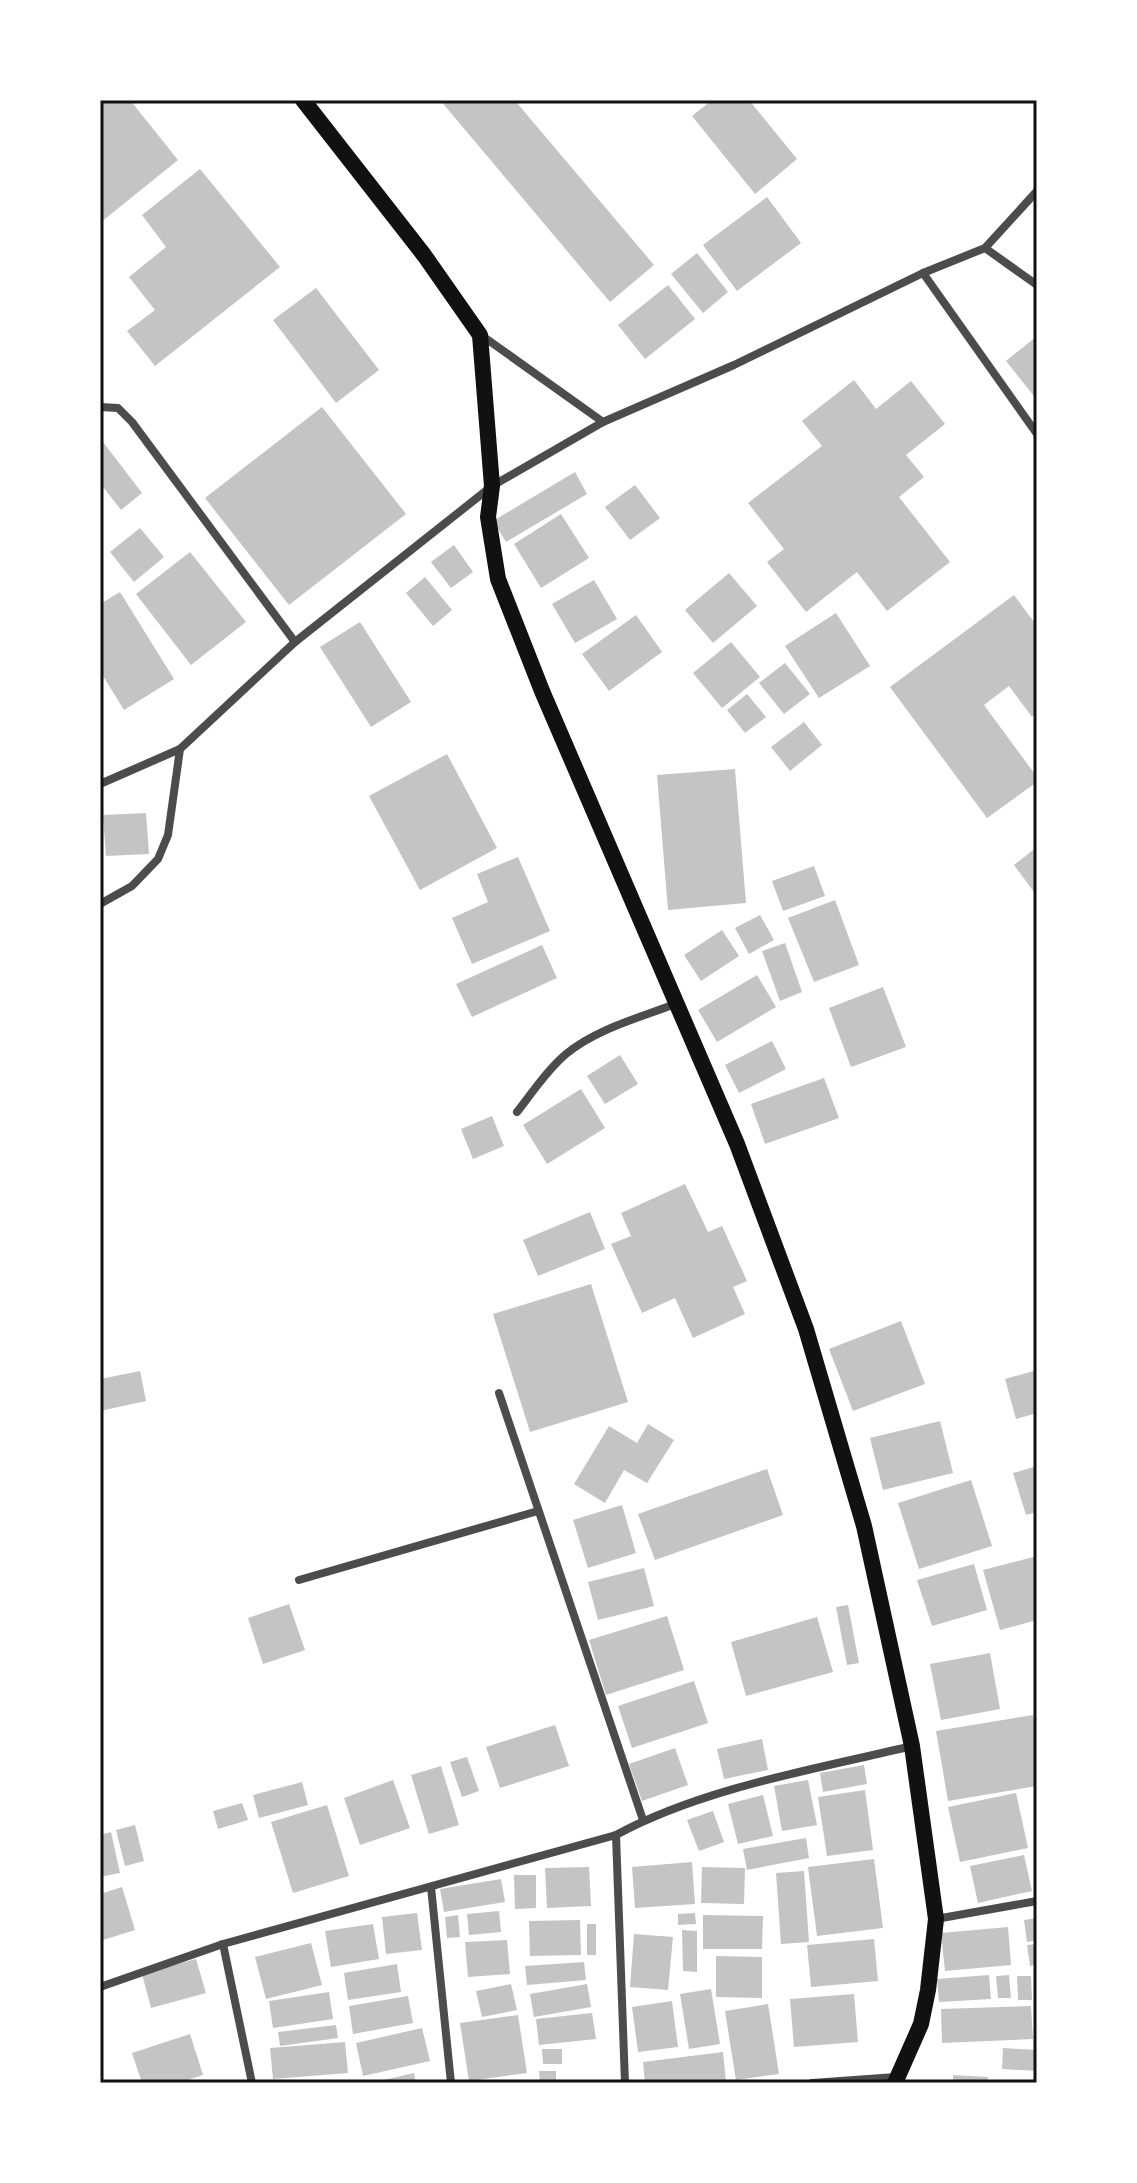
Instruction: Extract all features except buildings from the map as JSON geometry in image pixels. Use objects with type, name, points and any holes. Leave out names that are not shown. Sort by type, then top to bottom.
[{"type":"main road","points":[[303,100],[424,255],[480,335],[492,486],[488,517],[498,579],[542,691],[737,1144],[806,1329],[864,1526],[912,1746],[936,1919],[921,2024],[895,2080]]},
{"type":"street","points":[[100,784],[180,749],[295,642],[492,486],[603,422],[734,365],[923,273],[985,248],[1037,191]]},
{"type":"street","points":[[985,248],[1037,285]]},
{"type":"street","points":[[923,273],[1037,434]]},
{"type":"street","points":[[480,335],[603,422]]},
{"type":"street","points":[[100,407],[118,408],[132,422],[295,642]]},
{"type":"street","points":[[100,904],[132,886],[158,859],[168,835],[180,749]]},
{"type":"street","points":[[517,1112],[560,1060],[576,1047],[616,1027],[675,1004]]},
{"type":"street","points":[[499,1393],[643,1820]]},
{"type":"street","points":[[299,1580],[538,1511]]},
{"type":"street","points":[[100,1987],[223,1944],[616,1835],[643,1820],[752,1784],[912,1746]]},
{"type":"street","points":[[616,1835],[625,2083]]},
{"type":"street","points":[[431,1887],[451,2083]]},
{"type":"street","points":[[936,1919],[1037,1901]]},
{"type":"street","points":[[223,1944],[252,2083]]},
{"type":"street","points":[[812,2083],[895,2080]]}]
